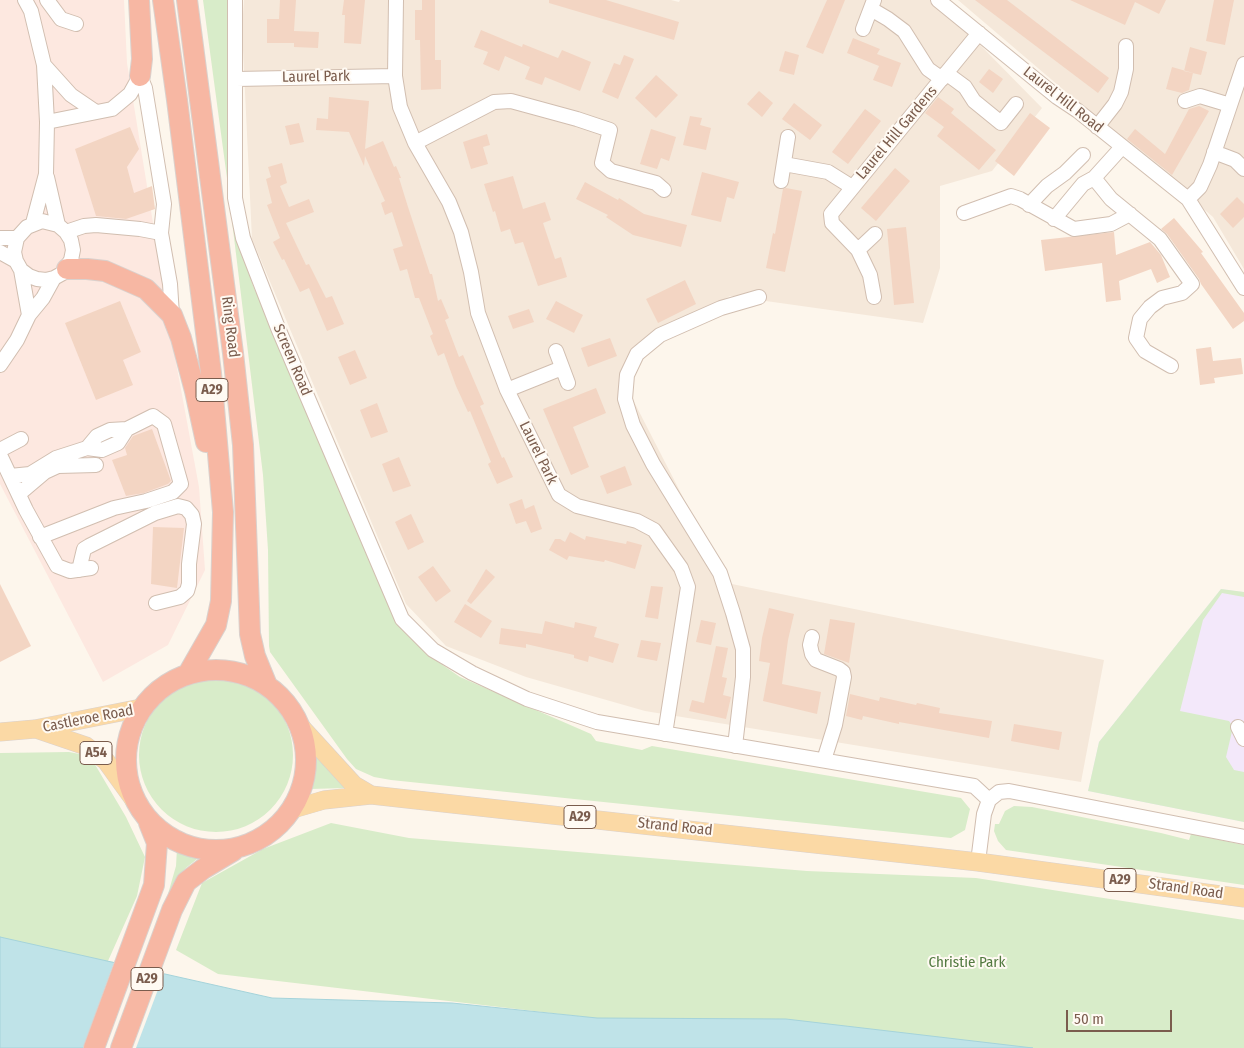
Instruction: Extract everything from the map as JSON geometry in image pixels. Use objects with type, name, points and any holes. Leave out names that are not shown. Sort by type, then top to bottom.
[{"type":"highway","points":[[139,0],[142,59],[140,76]]},
{"type":"highway","name":"Ring Road","points":[[163,0],[211,373],[223,512],[221,601],[216,625],[188,674]]},
{"type":"highway","name":"Ring Road","points":[[187,0],[243,444],[250,634],[255,656],[266,683]]},
{"type":"highway","points":[[61,274],[87,268],[105,271],[146,289],[172,315],[181,338],[195,390],[211,474],[223,512]]},
{"type":"highway","name":"A29","points":[[94,1048],[149,900],[156,872],[158,843],[129,787],[126,748],[132,727],[142,708],[162,687],[188,674],[215,669],[241,672],[266,683],[286,701],[301,727],[307,755],[304,783],[293,809],[278,827],[259,841],[237,849],[203,869],[186,882],[172,910],[121,1048]]},
{"type":"highway","name":"A29","points":[[142,812],[166,836],[188,847],[212,851],[237,849]]},
{"type":"main road","name":"Castleroe Road","points":[[0,732],[35,729],[142,708]]},
{"type":"main road","name":"Strand Road","points":[[301,727],[354,784],[372,795]]},
{"type":"main road","name":"Castleroe Road","points":[[35,729],[86,746],[106,761],[142,812]]},
{"type":"main road","name":"Strand Road","points":[[293,809],[324,800],[372,795],[978,862],[1244,898]]},
{"type":"street","points":[[25,0],[31,11],[44,65],[47,122],[46,174],[33,223]]},
{"type":"street","points":[[47,0],[61,19],[76,24]]},
{"type":"street","name":"Screen Road","points":[[235,0],[235,198],[243,238],[402,619],[433,650],[472,673],[527,699],[597,722],[664,734]]},
{"type":"street","name":"Laurel Park","points":[[396,0],[395,76],[400,107],[415,143],[449,202],[461,232],[478,313],[507,390],[559,495],[577,506],[637,521],[654,530],[681,568],[688,588],[664,734]]},
{"type":"street","name":"Laurel Hill Road","points":[[938,0],[1057,97],[1078,111],[1188,199],[1244,288]]},
{"type":"street","name":"Laurel Hill Gardens","points":[[863,29],[873,5],[904,31],[928,69],[965,88],[974,101],[1001,123],[1016,104]]},
{"type":"street","name":"Laurel Hill Gardens","points":[[874,297],[870,275],[858,250],[832,223],[831,214],[979,33]]},
{"type":"street","points":[[1097,127],[1115,104],[1121,92],[1126,70],[1126,46]]},
{"type":"street","points":[[1188,199],[1200,187],[1244,64]]},
{"type":"street","points":[[44,65],[71,94],[96,112]]},
{"type":"street","points":[[47,122],[112,109],[130,94],[140,76]]},
{"type":"street","points":[[140,76],[145,88],[164,204],[161,233],[170,284],[172,315]]},
{"type":"street","name":"Laurel Park","points":[[236,79],[395,76]]},
{"type":"street","points":[[1184,101],[1200,96],[1230,105]]},
{"type":"street","points":[[415,143],[494,102],[511,101],[610,130],[602,163],[611,171],[656,182],[664,190]]},
{"type":"street","points":[[781,181],[788,137]]},
{"type":"street","points":[[1054,218],[1083,184],[1094,178],[1122,147]]},
{"type":"street","points":[[1214,152],[1235,160],[1244,169]]},
{"type":"street","points":[[1029,205],[1082,155]]},
{"type":"street","name":"Laurel Hill Gardens","points":[[784,164],[828,172],[852,187]]},
{"type":"street","points":[[0,365],[17,340],[29,316],[71,260],[73,250],[71,240],[62,229],[46,174]]},
{"type":"street","points":[[1094,178],[1111,199],[1160,239],[1192,284],[1182,293],[1162,298],[1150,307],[1140,319],[1136,338],[1145,351],[1171,366]]},
{"type":"street","points":[[964,213],[1011,196],[1074,229],[1111,224],[1130,214]]},
{"type":"street","points":[[29,316],[19,266],[14,252],[17,238],[21,232],[33,223],[42,221],[62,229],[96,225],[161,233]]},
{"type":"street","points":[[858,250],[875,234]]},
{"type":"street","points":[[0,238],[17,238]]},
{"type":"street","points":[[0,252],[29,276],[37,279],[46,280],[61,274]]},
{"type":"street","points":[[735,746],[743,677],[743,649],[733,612],[720,573],[653,464],[633,425],[626,399],[627,375],[637,354],[660,335],[721,308],[759,297]]},
{"type":"street","points":[[556,351],[568,383]]},
{"type":"street","points":[[507,390],[562,368]]},
{"type":"street","points":[[10,476],[30,474],[56,458],[87,448],[97,436],[110,430],[127,430],[153,416],[164,424],[181,484],[173,492],[146,501],[114,508],[40,537]]},
{"type":"street","points":[[0,450],[21,439]]},
{"type":"street","points":[[0,455],[40,537],[57,566],[70,571],[85,569],[84,549],[89,546],[155,513],[178,506],[186,508],[192,515],[194,524],[187,591],[180,597],[156,603]]},
{"type":"street","points":[[19,494],[45,472],[58,466],[96,465]]},
{"type":"street","points":[[812,637],[810,644],[812,654],[816,660],[839,669],[843,672],[844,677],[835,725],[824,760]]},
{"type":"street","points":[[664,734],[974,786],[989,800]]},
{"type":"street","points":[[978,862],[984,814],[989,800],[999,792],[1009,791],[1244,837]]},
{"type":"shaded area","points":[[0,0],[124,0],[127,63],[173,346],[199,487],[205,570],[168,645],[103,682],[0,484]]},
{"type":"shaded area","points":[[244,0],[671,0],[679,2],[680,0],[936,0],[1042,108],[992,171],[940,186],[940,268],[923,323],[730,296],[638,346],[628,390],[727,583],[1104,660],[1081,782],[645,711],[526,677],[446,646],[406,604],[252,239],[242,29]]},
{"type":"shaded area","points":[[958,0],[1244,0],[1244,269],[1213,217]]},
{"type":"shaded area","points":[[1221,589],[1244,592],[1244,822],[1088,791],[1099,742]]},
{"type":"green space","points":[[203,0],[232,0],[229,193]]},
{"type":"green space","points":[[231,213],[253,276],[251,280],[256,293],[260,297],[398,624],[410,638],[434,659],[460,677],[591,734],[596,741],[642,750],[652,746],[961,798],[970,809],[965,830],[951,838],[391,780],[374,777],[356,769],[270,652],[268,550],[263,475]]},
{"type":"green space","points":[[1221,589],[1244,592],[1244,597],[1222,593],[1203,620],[1180,711],[1229,721],[1233,727],[1226,757],[1234,770],[1244,772],[1244,822],[1088,791],[1099,742]]},
{"type":"green space","points":[[216,678],[245,684],[259,691],[270,701],[280,712],[287,726],[293,755],[287,784],[280,798],[270,809],[259,819],[245,826],[216,832],[187,826],[173,819],[162,809],[152,798],[145,784],[139,755],[145,726],[152,712],[162,701],[173,691],[187,684]]},
{"type":"green space","points":[[69,752],[90,756],[126,817],[145,857],[137,896],[108,961],[114,962],[111,970],[0,958],[0,753]]},
{"type":"green space","points":[[318,757],[346,788],[310,789],[314,758]]},
{"type":"green space","points":[[1014,806],[1032,807],[1189,840],[1191,834],[1244,845],[1244,885],[1006,850],[998,841],[994,831],[995,824],[999,824],[1005,811]]},
{"type":"green space","name":"Christie Park","points":[[331,823],[409,838],[807,871],[976,878],[1244,920],[1244,1048],[432,1048],[291,1002],[585,1017],[218,974],[176,950],[202,883],[263,849]]},
{"type":"green space","points":[[177,848],[202,855],[177,878],[160,922],[176,866]]},
{"type":"water","points":[[0,937],[272,998],[452,1003],[597,1018],[786,1019],[1033,1048],[0,1048]]},
{"type":"pier","points":[[115,960],[165,971],[136,1048],[83,1048]]},
{"type":"building","points":[[280,0],[296,0],[294,31],[319,32],[318,48],[294,47],[294,43],[267,43],[267,19],[279,19]]},
{"type":"building","points":[[344,0],[365,0],[361,44],[344,43],[345,15],[342,15]]},
{"type":"building","points":[[422,0],[435,0],[435,60],[441,60],[441,89],[421,90],[420,40],[415,40],[415,10],[422,10]]},
{"type":"building","points":[[549,0],[606,0],[679,22],[674,40],[549,3]]},
{"type":"building","points":[[827,0],[845,0],[823,54],[806,47]]},
{"type":"building","points":[[975,0],[1007,0],[1109,78],[1098,93]]},
{"type":"building","points":[[1070,0],[1166,0],[1159,14],[1135,2],[1125,25]]},
{"type":"building","points":[[1214,0],[1234,0],[1225,45],[1206,41]]},
{"type":"building","points":[[481,30],[522,47],[523,44],[558,58],[562,50],[591,62],[580,91],[545,77],[542,85],[525,79],[530,67],[505,56],[499,71],[483,64],[488,52],[474,47]]},
{"type":"building","points":[[853,38],[880,49],[877,54],[901,63],[892,87],[873,80],[879,66],[847,53]]},
{"type":"building","points":[[1190,47],[1207,52],[1201,75],[1184,71]]},
{"type":"building","points":[[785,51],[799,55],[794,75],[779,71]]},
{"type":"building","points":[[624,55],[634,59],[618,99],[602,92],[614,63],[620,65]]},
{"type":"building","points":[[1172,67],[1193,73],[1189,90],[1182,93],[1166,89]]},
{"type":"building","points":[[989,69],[1003,79],[993,93],[979,82]]},
{"type":"building","points":[[656,75],[678,95],[656,118],[635,98]]},
{"type":"building","points":[[759,91],[773,103],[762,117],[747,104]]},
{"type":"building","points":[[329,97],[369,101],[365,149],[383,141],[394,167],[396,166],[430,274],[432,274],[438,301],[441,299],[449,318],[445,320],[459,357],[463,355],[484,404],[480,406],[502,458],[504,457],[513,477],[497,484],[488,464],[491,462],[470,411],[468,412],[456,386],[444,353],[438,356],[430,336],[433,334],[419,298],[415,298],[407,269],[400,271],[393,249],[403,246],[392,212],[385,215],[381,203],[385,201],[365,156],[364,166],[349,132],[316,130],[317,118],[328,119]]},
{"type":"building","points":[[938,97],[954,109],[951,113],[996,150],[979,170],[937,136],[944,127],[925,113]]},
{"type":"building","points":[[794,103],[822,125],[810,140],[782,119]]},
{"type":"building","points":[[1199,106],[1209,111],[1172,175],[1127,139],[1135,129],[1165,154],[1189,109]]},
{"type":"building","points":[[865,109],[881,121],[848,164],[832,152]]},
{"type":"building","points":[[1030,113],[1050,128],[1014,176],[995,161]]},
{"type":"building","points":[[690,116],[702,118],[700,125],[711,128],[706,150],[683,145]]},
{"type":"building","points":[[299,123],[304,142],[290,145],[285,126]]},
{"type":"building","points":[[130,127],[139,149],[127,167],[134,193],[152,186],[155,209],[126,219],[96,216],[75,149]]},
{"type":"building","points":[[651,129],[676,137],[669,161],[661,158],[657,169],[640,164]]},
{"type":"building","points":[[487,134],[490,145],[483,147],[488,164],[471,169],[463,142]]},
{"type":"building","points":[[282,163],[287,183],[280,186],[289,207],[309,199],[314,212],[286,223],[306,265],[309,264],[326,298],[332,296],[344,324],[327,331],[309,288],[300,292],[284,259],[282,260],[273,242],[280,238],[267,205],[272,203],[266,179],[271,177],[268,167]]},
{"type":"building","points":[[895,168],[910,181],[876,221],[861,208]]},
{"type":"building","points":[[702,172],[739,182],[734,199],[727,197],[721,222],[691,215]]},
{"type":"building","points":[[513,176],[523,209],[545,202],[551,220],[543,223],[555,259],[561,257],[567,277],[538,286],[523,242],[515,244],[510,229],[501,232],[484,184]]},
{"type":"building","points":[[585,182],[618,200],[619,198],[644,214],[687,225],[681,247],[633,235],[606,217],[608,215],[576,199]]},
{"type":"building","points":[[783,189],[802,191],[785,272],[766,268],[773,233],[775,234]]},
{"type":"building","points":[[1237,197],[1244,204],[1244,217],[1233,228],[1220,214]]},
{"type":"building","points":[[1174,218],[1203,252],[1201,253],[1244,313],[1244,321],[1233,329],[1167,234],[1161,229]]},
{"type":"building","points":[[906,227],[914,303],[894,305],[887,229]]},
{"type":"building","points":[[1114,232],[1116,255],[1150,242],[1161,255],[1170,277],[1157,283],[1151,269],[1119,281],[1121,300],[1106,302],[1102,263],[1045,271],[1041,240]]},
{"type":"building","points":[[685,280],[696,304],[658,323],[646,299]]},
{"type":"building","points":[[120,301],[141,352],[123,360],[133,385],[96,400],[65,323]]},
{"type":"building","points":[[556,301],[583,315],[574,333],[546,319]]},
{"type":"building","points":[[529,309],[534,322],[513,329],[508,316]]},
{"type":"building","points":[[610,338],[617,356],[588,367],[581,348]]},
{"type":"building","points":[[1211,347],[1213,361],[1241,358],[1243,374],[1214,378],[1215,383],[1200,385],[1196,349]]},
{"type":"building","points":[[355,350],[367,378],[350,385],[338,357]]},
{"type":"building","points":[[596,388],[606,413],[573,427],[589,467],[571,475],[543,409]]},
{"type":"building","points":[[377,403],[388,432],[371,438],[360,410]]},
{"type":"building","points":[[152,429],[171,481],[168,484],[144,493],[126,496],[112,460],[127,455],[125,448],[133,436]]},
{"type":"building","points":[[399,457],[411,486],[393,492],[382,464]]},
{"type":"building","points":[[625,466],[632,485],[607,494],[600,476]]},
{"type":"building","points":[[522,499],[525,509],[534,505],[542,529],[531,533],[526,521],[516,524],[509,504]]},
{"type":"building","points":[[411,514],[424,542],[408,550],[395,522]]},
{"type":"building","points":[[153,527],[184,528],[177,588],[151,584]]},
{"type":"building","points":[[570,532],[585,540],[586,536],[626,544],[627,541],[642,545],[635,569],[605,560],[604,562],[569,556],[567,560],[549,550],[555,539],[565,542]]},
{"type":"building","points":[[433,566],[451,591],[436,602],[418,577]]},
{"type":"building","points":[[486,569],[495,577],[471,604],[467,601]]},
{"type":"building","points":[[0,584],[31,646],[0,662]]},
{"type":"building","points":[[651,586],[663,587],[658,619],[645,617]]},
{"type":"building","points":[[465,604],[492,621],[481,638],[454,622]]},
{"type":"building","points":[[769,608],[794,614],[788,640],[782,684],[821,692],[817,714],[763,701],[770,663],[759,661]]},
{"type":"building","points":[[830,619],[855,623],[849,663],[824,654]]},
{"type":"building","points":[[701,620],[716,623],[711,645],[696,642]]},
{"type":"building","points":[[545,621],[574,628],[575,622],[597,627],[594,637],[619,644],[613,663],[589,656],[588,662],[574,658],[574,655],[526,644],[526,648],[499,644],[501,628],[542,634]]},
{"type":"building","points":[[641,640],[661,643],[657,661],[637,657]]},
{"type":"building","points":[[716,646],[728,648],[722,677],[727,678],[723,695],[731,697],[726,719],[689,711],[692,700],[704,703]]},
{"type":"building","points":[[850,694],[879,701],[880,697],[916,705],[917,703],[940,708],[939,713],[992,721],[989,738],[899,722],[899,724],[863,716],[862,720],[846,716]]},
{"type":"building","points":[[1014,724],[1062,732],[1059,750],[1011,741]]}]
